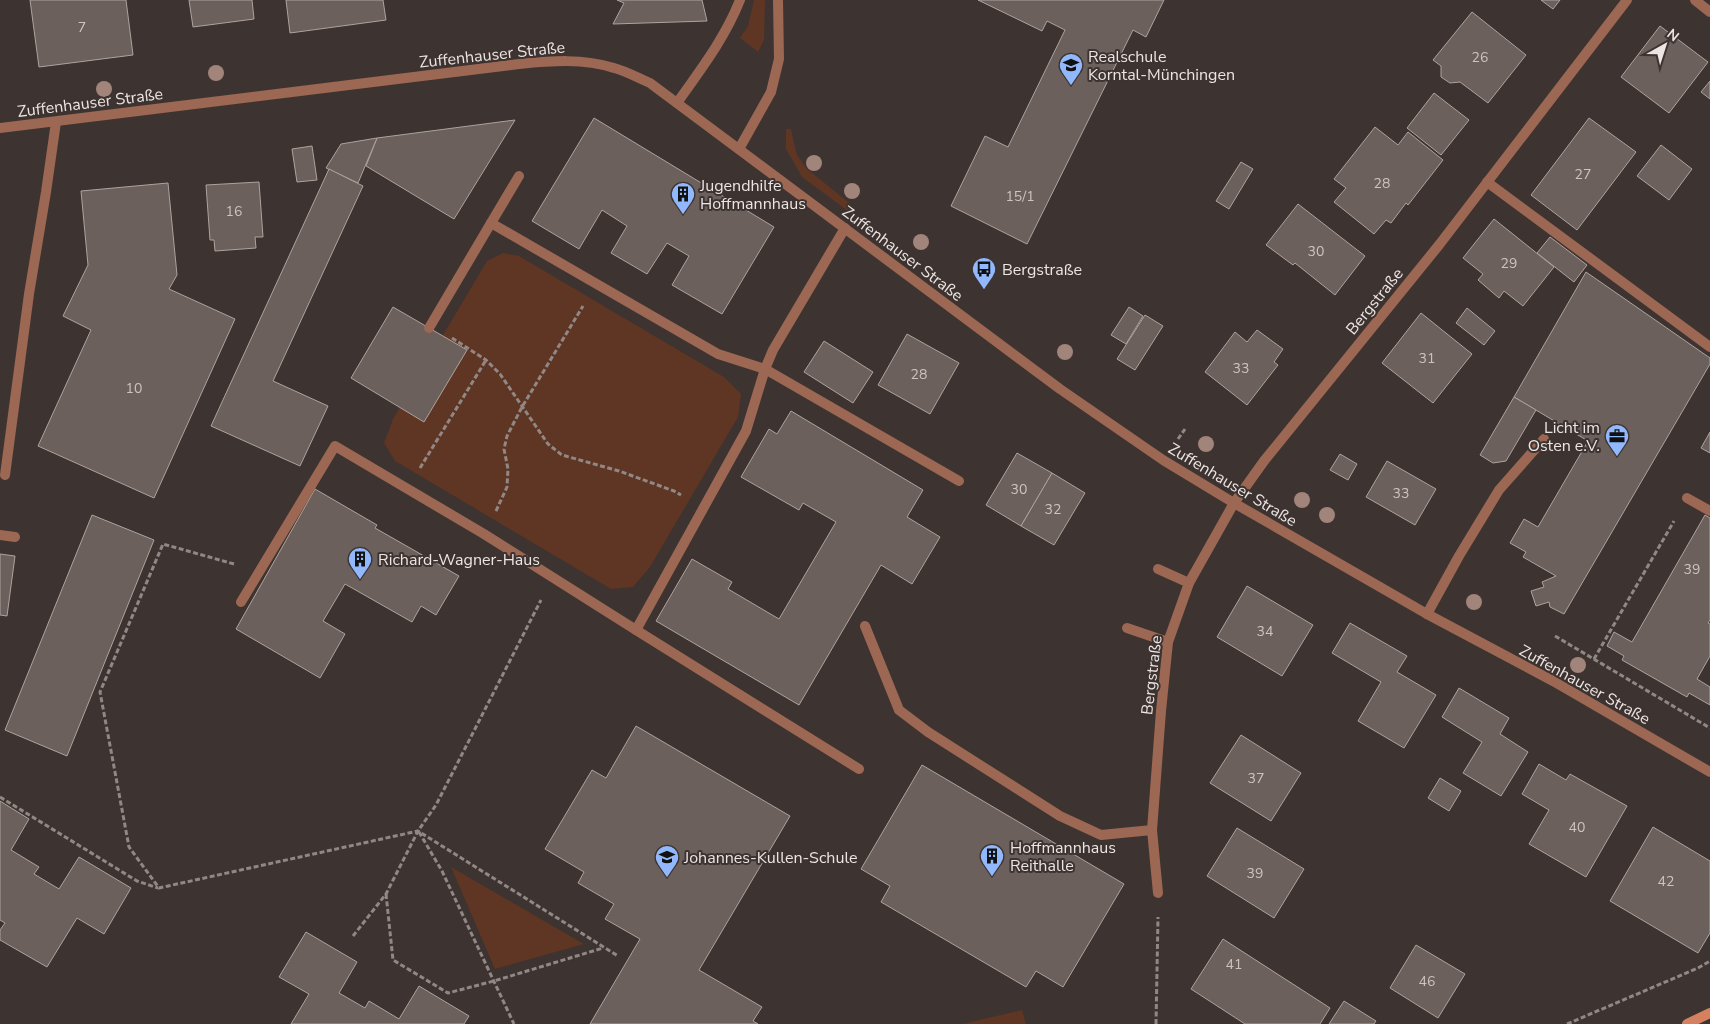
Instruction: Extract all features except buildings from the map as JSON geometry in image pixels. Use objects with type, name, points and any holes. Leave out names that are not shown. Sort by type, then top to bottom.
[{"type":"main road","points":[[1687,1024],[1710,1013]]},
{"type":"street","points":[[677,103],[721,41],[732,21],[740,0]]},
{"type":"street","points":[[739,149],[771,92],[778,59],[778,0]]},
{"type":"street","name":"Bergstraße","points":[[1158,892],[1152,830],[1161,711],[1168,642],[1189,583],[1234,503],[1264,461],[1439,245],[1627,0]]},
{"type":"street","points":[[1696,0],[1710,12]]},
{"type":"street","name":"Zuffenhauser Straße","points":[[0,128],[550,61],[579,61],[614,68],[650,83],[1060,389],[1163,460],[1427,614],[1553,681],[1710,772]]},
{"type":"street","points":[[5,475],[29,294],[56,122]]},
{"type":"street","points":[[430,325],[519,176]]},
{"type":"street","points":[[1487,182],[1710,347]]},
{"type":"street","points":[[492,223],[718,354],[765,369],[959,481]]},
{"type":"street","points":[[636,630],[746,431],[765,369],[773,350],[845,228]]},
{"type":"street","points":[[1427,614],[1499,490],[1544,439]]},
{"type":"street","points":[[241,602],[335,446],[484,534],[859,769]]},
{"type":"street","points":[[1687,498],[1710,511]]},
{"type":"street","points":[[0,535],[15,537]]},
{"type":"street","points":[[1158,569],[1189,583]]},
{"type":"street","points":[[865,626],[899,710],[928,732],[1060,816],[1101,834],[1152,830]]},
{"type":"street","points":[[1127,628],[1168,642]]},
{"type":"path","points":[[484,534],[507,487],[508,469],[504,449],[507,436],[522,407],[597,285]]},
{"type":"path","points":[[430,325],[486,360],[500,374],[548,444],[562,455],[618,471],[674,491],[702,510]]},
{"type":"path","points":[[408,489],[486,360]]},
{"type":"path","points":[[1594,659],[1687,498]]},
{"type":"path","points":[[159,888],[129,847],[100,692],[163,544],[260,571]]},
{"type":"path","points":[[353,936],[386,894],[418,831],[436,805],[553,577]]},
{"type":"path","points":[[1556,636],[1710,728]]},
{"type":"path","points":[[0,797],[136,881],[159,888],[418,831],[618,956]]},
{"type":"path","points":[[418,831],[442,871],[514,1024]]},
{"type":"path","points":[[1156,1024],[1158,892]]},
{"type":"path","points":[[386,894],[393,960],[448,993],[603,948]]},
{"type":"path","points":[[1567,1024],[1698,968],[1710,961]]},
{"type":"shaded area","points":[[754,0],[765,0],[764,40],[758,52],[740,38],[748,26]]},
{"type":"shaded area","points":[[786,129],[791,129],[797,155],[807,169],[852,205],[848,211],[802,177],[786,149]]},
{"type":"shaded area","points":[[503,253],[519,256],[724,377],[741,394],[738,417],[650,567],[633,587],[611,589],[395,461],[384,443],[393,419],[487,261]]},
{"type":"shaded area","points":[[451,867],[584,944],[495,969]]},
{"type":"shaded area","points":[[1022,1010],[1026,1024],[962,1024]]},
{"type":"place","name":"Realschule Korntal-Münchingen","points":[[1071,86]]},
{"type":"place","name":"Jugendhilfe Hoffmannhaus","points":[[683,215]]},
{"type":"place","name":"Bergstraße","points":[[984,290]]},
{"type":"place","name":"Licht im Osten e.V.","points":[[1617,457]]},
{"type":"place","name":"Richard-Wagner-Haus","points":[[360,580]]},
{"type":"place","name":"Hoffmannhaus Reithalle","points":[[992,877]]},
{"type":"place","name":"Johannes-Kullen-Schule","points":[[667,878]]}]
